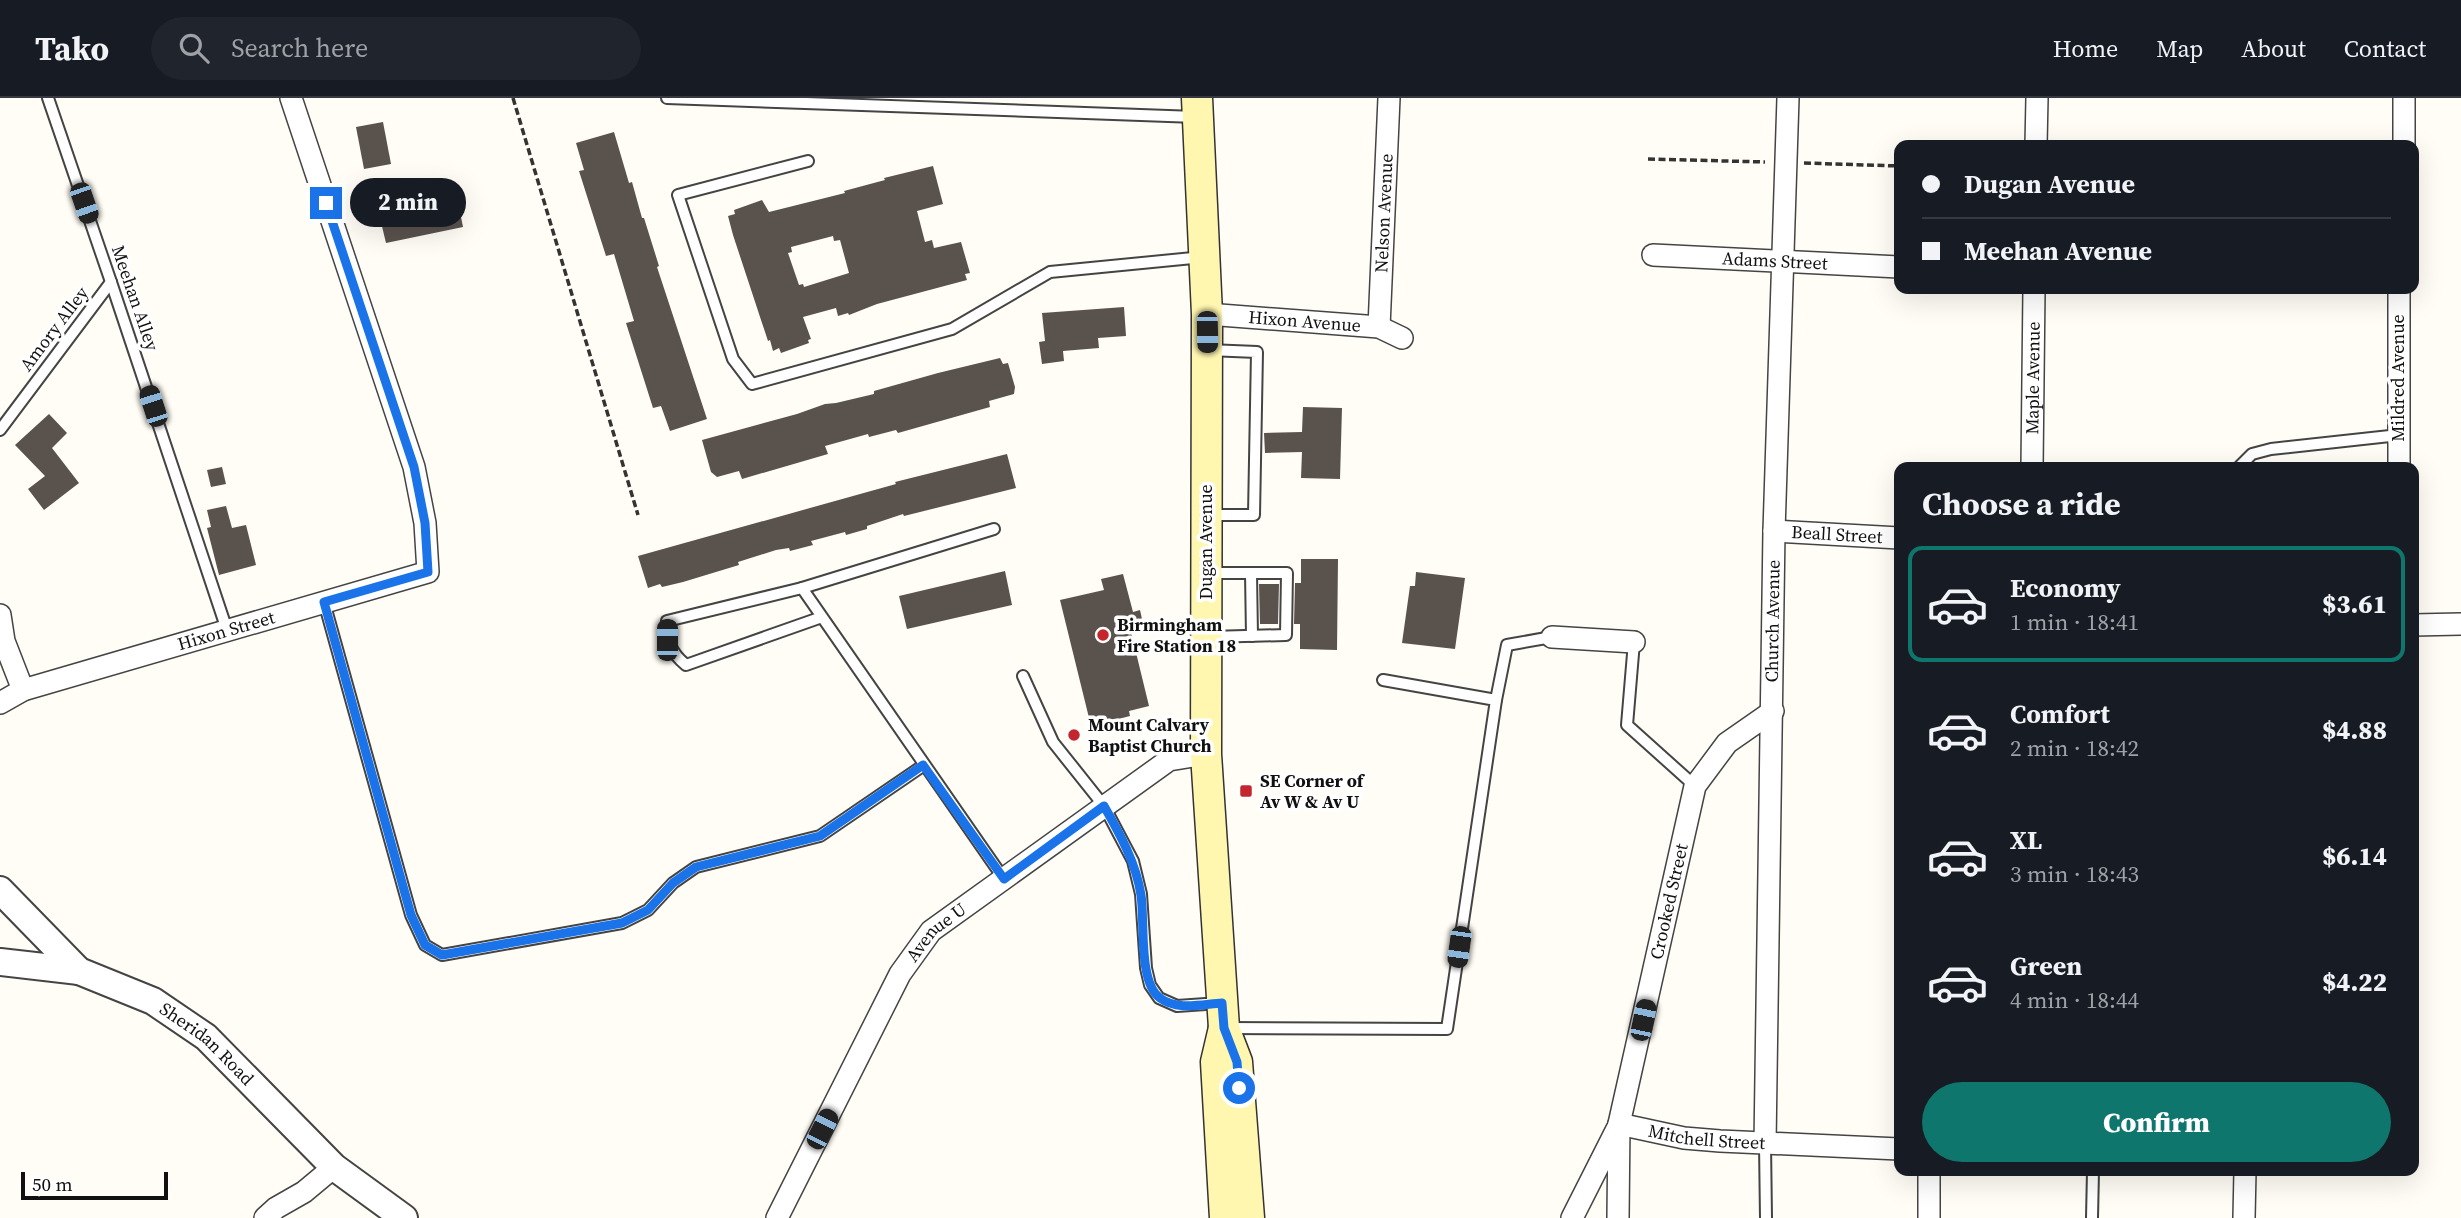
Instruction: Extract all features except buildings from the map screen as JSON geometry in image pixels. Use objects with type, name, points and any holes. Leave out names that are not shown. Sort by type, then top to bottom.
[{"type":"main road","name":"Dugan Avenue","points":[[1197,107],[1207,314],[1206,754],[1223,1016],[1216,1062],[1225,1218]]},
{"type":"main road","name":"Dugan Avenue","points":[[1223,1016],[1237,1062],[1249,1218]]},
{"type":"street","name":"Hixon Street","points":[[0,703],[23,690],[428,572],[425,523],[414,467],[291,98]]},
{"type":"street","name":"Nelson Avenue","points":[[1379,327],[1389,98]]},
{"type":"street","name":"Church Avenue","points":[[1765,1144],[1774,531],[1788,98]]},
{"type":"street","points":[[2036,140],[2037,98]]},
{"type":"street","points":[[2404,98],[2404,140]]},
{"type":"street","name":"Adams Street","points":[[1653,255],[1894,267]]},
{"type":"street","name":"Maple Avenue","points":[[2032,462],[2034,294]]},
{"type":"street","name":"Mildred Avenue","points":[[2399,294],[2399,462]]},
{"type":"street","name":"Hixon Avenue","points":[[1207,314],[1379,327],[1402,338]]},
{"type":"street","name":"Beall Street","points":[[1774,531],[1894,538]]},
{"type":"street","points":[[0,615],[4,641],[23,690]]},
{"type":"street","points":[[2419,625],[2461,624]]},
{"type":"street","points":[[1552,637],[1634,642]]},
{"type":"street","name":"Crooked Street","points":[[1619,1124],[1695,786],[1727,743],[1773,711]]},
{"type":"street","name":"Avenue U","points":[[777,1218],[900,974],[931,931],[1169,760],[1206,754]]},
{"type":"street","name":"Sheridan Road","points":[[0,890],[79,971],[152,1001],[206,1037],[334,1167],[404,1218]]},
{"type":"street","points":[[0,962],[79,971]]},
{"type":"street","points":[[1572,1218],[1619,1124]]},
{"type":"street","points":[[1618,1218],[1619,1124]]},
{"type":"street","name":"Mitchell Street","points":[[1619,1124],[1684,1138],[1894,1149]]},
{"type":"street","points":[[265,1218],[276,1208],[304,1192],[334,1167]]},
{"type":"street","points":[[1929,1218],[1930,1176]]},
{"type":"street","points":[[2244,1218],[2245,1176]]},
{"type":"lane","name":"Meehan Alley","points":[[48,98],[227,630]]},
{"type":"lane","points":[[667,98],[1197,107]]},
{"type":"lane","points":[[808,161],[678,195],[733,359],[752,383],[952,329],[1050,272],[1203,257]]},
{"type":"lane","name":"Amory Alley","points":[[0,430],[111,282]]},
{"type":"lane","points":[[1206,515],[1254,515],[1257,352],[1207,350]]},
{"type":"lane","points":[[2244,462],[2252,454],[2271,449],[2399,435]]},
{"type":"lane","points":[[822,617],[686,665],[675,656],[667,640],[667,621],[802,588],[994,529]]},
{"type":"lane","points":[[1206,573],[1287,573],[1286,635],[1207,637]]},
{"type":"lane","points":[[1251,573],[1252,636]]},
{"type":"lane","points":[[802,588],[1004,879]]},
{"type":"lane","points":[[324,602],[411,915],[425,945],[442,955],[622,923],[648,910],[673,883],[696,867],[820,836],[923,765]]},
{"type":"lane","points":[[1023,676],[1053,741],[1104,806],[1133,861],[1150,985],[1159,998],[1177,1006],[1223,1016],[1447,1029],[1496,700],[1507,645],[1552,637]]},
{"type":"lane","points":[[1634,642],[1627,725],[1695,786]]},
{"type":"lane","points":[[1383,680],[1496,700]]},
{"type":"lane","points":[[1765,1144],[1766,1218]]},
{"type":"lane","points":[[2092,1218],[2093,1176]]},
{"type":"path","points":[[513,98],[638,514]]},
{"type":"place","name":"Birmingham Fire Station 18","points":[[1103,635]]},
{"type":"place","name":"Mount Calvary Baptist Church","points":[[1074,735]]},
{"type":"place","name":"SE Corner of Av W & Av U","points":[[1246,791]]},
{"type":"route","points":[[326,203],[414,467],[425,523],[428,572],[324,602],[411,915],[425,945],[442,955],[622,923],[648,910],[673,883],[696,867],[820,836],[923,765],[1004,879],[1104,806],[1133,861],[1141,894],[1146,968],[1150,985],[1159,998],[1177,1006],[1222,1003],[1224,1028],[1237,1062],[1239,1088]]}]
